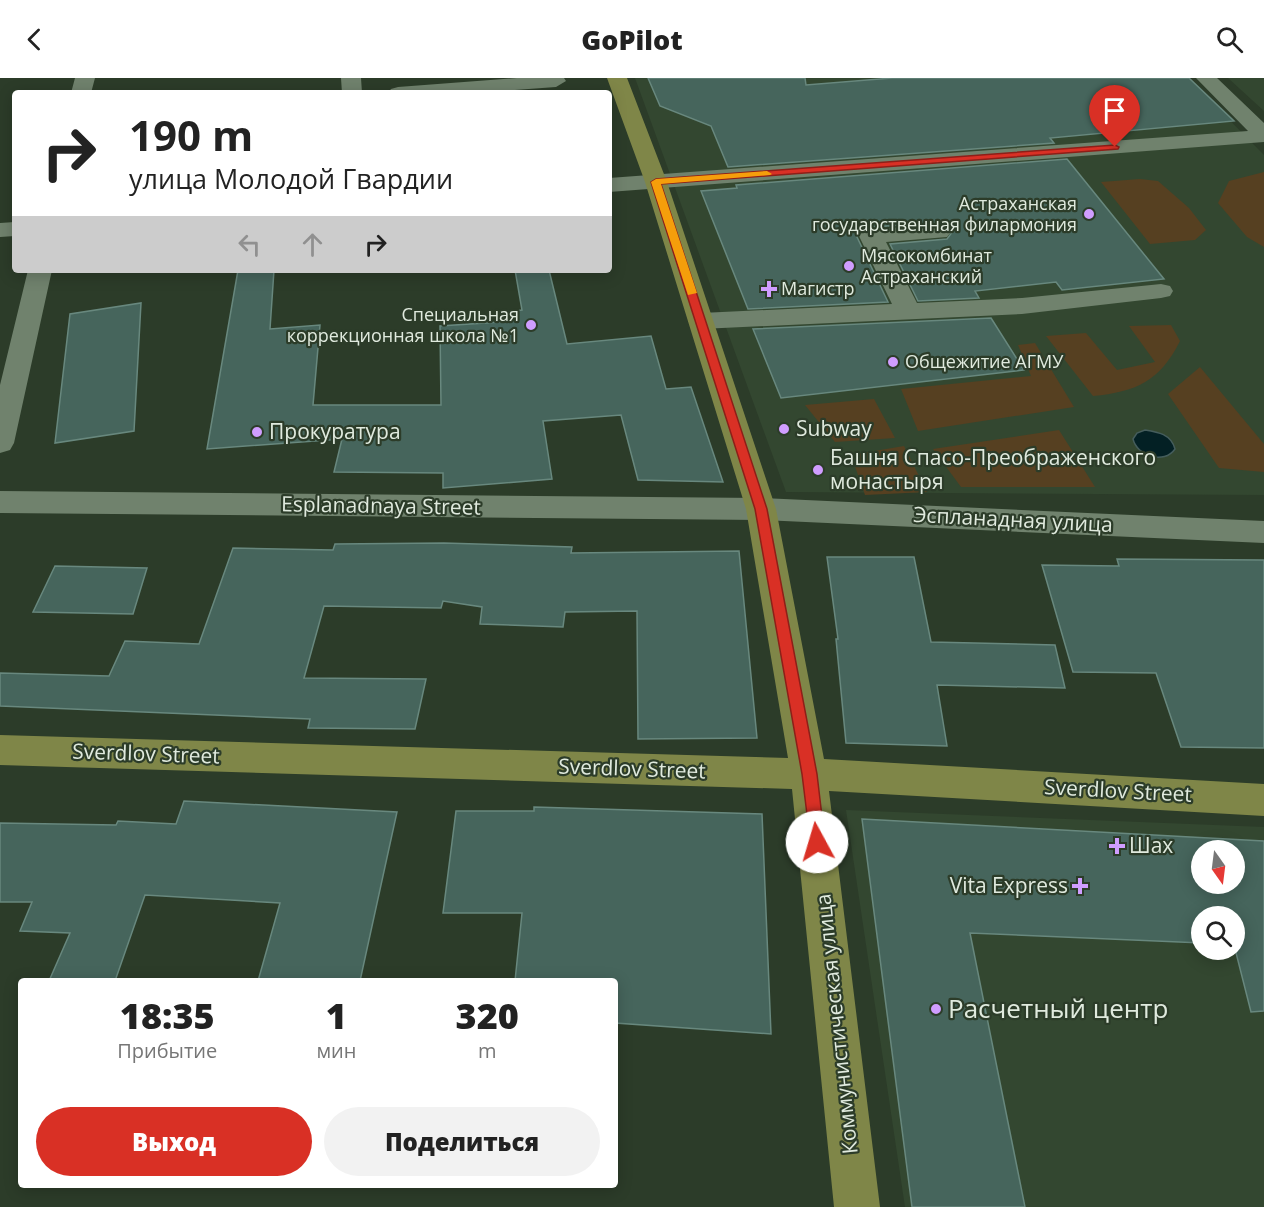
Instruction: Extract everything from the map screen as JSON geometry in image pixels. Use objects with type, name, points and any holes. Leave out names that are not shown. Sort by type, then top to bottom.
[{"type":"main road","name":"Коммунистическая улица","points":[[617,78],[656,182],[761,509],[809,774],[857,1207]]},
{"type":"main road","name":"Sverdlov Street","points":[[0,750],[809,774],[1264,800]]},
{"type":"street","points":[[1206,78],[1264,135]]},
{"type":"street","points":[[438,90],[556,81]]},
{"type":"street","points":[[612,185],[1264,135]]},
{"type":"street","points":[[908,311],[871,236],[939,232]]},
{"type":"street","points":[[0,443],[39,273]]},
{"type":"street","points":[[701,321],[1022,306],[1161,291]]},
{"type":"street","name":"Esplanadnaya Street","points":[[0,502],[761,509]]},
{"type":"street","name":"Эспланадная улица","points":[[761,509],[1264,532]]},
{"type":"shaded area","points":[[635,78],[1188,78],[1264,155],[1264,495],[786,492]]},
{"type":"shaded area","points":[[1228,78],[1264,78],[1264,111]]},
{"type":"shaded area","points":[[1264,172],[1264,247],[1247,237],[1218,203],[1229,181]]},
{"type":"shaded area","points":[[1140,179],[1158,181],[1189,208],[1206,230],[1195,240],[1150,244],[1101,182]]},
{"type":"shaded area","points":[[1171,325],[1180,341],[1164,366],[1155,375],[1134,387],[1093,396],[1046,336],[1086,333],[1117,370],[1155,362],[1129,326]]},
{"type":"shaded area","points":[[1035,343],[1074,407],[918,431],[901,389],[1031,376],[1018,345]]},
{"type":"shaded area","points":[[1200,367],[1264,444],[1264,472],[1219,468],[1168,394]]},
{"type":"shaded area","points":[[874,399],[895,438],[835,442],[805,405]]},
{"type":"shaded area","points":[[1059,430],[1095,487],[961,487],[933,449]]},
{"type":"shaded area","points":[[904,446],[927,492],[865,495],[851,455]]},
{"type":"shaded area","points":[[846,810],[1264,827],[1264,1207],[905,1207]]},
{"type":"water","points":[[1145,430],[1167,437],[1175,449],[1164,457],[1145,454],[1133,439],[1137,433]]},
{"type":"building","points":[[648,78],[805,78],[806,85],[892,78],[1189,78],[1234,121],[1050,138],[1054,143],[728,167],[711,126],[660,106]]},
{"type":"building","points":[[1067,159],[1164,279],[1062,290],[1056,282],[975,291],[979,298],[918,301],[890,244],[947,239],[953,231],[948,225],[939,223],[871,227],[861,230],[857,237],[888,302],[748,309],[701,191],[737,188],[736,185]]},
{"type":"building","points":[[237,273],[274,273],[270,329],[320,325],[313,405],[441,405],[440,326],[500,322],[498,313],[522,310],[516,273],[550,273],[567,344],[651,336],[666,389],[691,387],[723,482],[638,480],[621,415],[543,421],[552,479],[443,488],[443,473],[334,472],[342,439],[207,449]]},
{"type":"building","points":[[141,303],[134,431],[55,443],[70,314]]},
{"type":"building","name":"Общежитие АГМУ","points":[[991,318],[1024,370],[781,398],[753,329]]},
{"type":"building","points":[[444,543],[572,547],[571,553],[739,551],[757,738],[638,739],[637,611],[565,612],[563,627],[480,624],[482,607],[443,601],[441,608],[324,606],[304,678],[426,679],[415,729],[308,728],[310,719],[0,706],[0,673],[109,676],[125,641],[199,644],[233,548],[333,550],[335,544]]},
{"type":"building","points":[[827,557],[914,557],[931,642],[1055,645],[1065,688],[937,685],[947,746],[846,743],[836,639],[838,639]]},
{"type":"building","points":[[1117,559],[1264,560],[1264,748],[1181,747],[1156,673],[1073,672],[1042,565],[1119,566]]},
{"type":"building","points":[[55,566],[147,568],[133,614],[33,612]]},
{"type":"building","points":[[184,801],[397,812],[361,978],[259,978],[280,903],[145,895],[116,978],[50,978],[70,933],[20,931],[32,902],[0,902],[0,823],[116,825],[118,821],[176,824]]},
{"type":"building","points":[[534,807],[762,814],[771,1034],[618,1023],[618,978],[515,978],[522,913],[443,913],[456,811],[534,811]]},
{"type":"building","name":"Расчетный центр","points":[[862,819],[1264,841],[1264,1011],[1251,1012],[1238,960],[1245,960],[1245,906],[1191,906],[1191,943],[970,933],[1025,1207],[912,1207]]},
{"type":"slow traffic","points":[[692,293],[656,182],[767,174]]},
{"type":"place","name":"Астраханская государственная филармония","points":[[1089,214]]},
{"type":"place","name":"Мясокомбинат Астраханский","points":[[849,266]]},
{"type":"place","name":"Магистр","points":[[769,289]]},
{"type":"place","name":"Специальная коррекционная школа №1","points":[[531,325]]},
{"type":"place","name":"Общежитие АГМУ","points":[[893,362]]},
{"type":"place","name":"Subway","points":[[784,429]]},
{"type":"place","name":"Прокуратура","points":[[257,432]]},
{"type":"place","name":"Башня Спасо-Преображенского монастыря","points":[[818,470]]},
{"type":"place","name":"Шах","points":[[1117,846]]},
{"type":"place","name":"Vita Express","points":[[1080,886]]},
{"type":"place","name":"Расчетный центр","points":[[936,1009]]},
{"type":"route","points":[[817,842],[809,774],[761,509],[656,182],[1115,147]]}]
